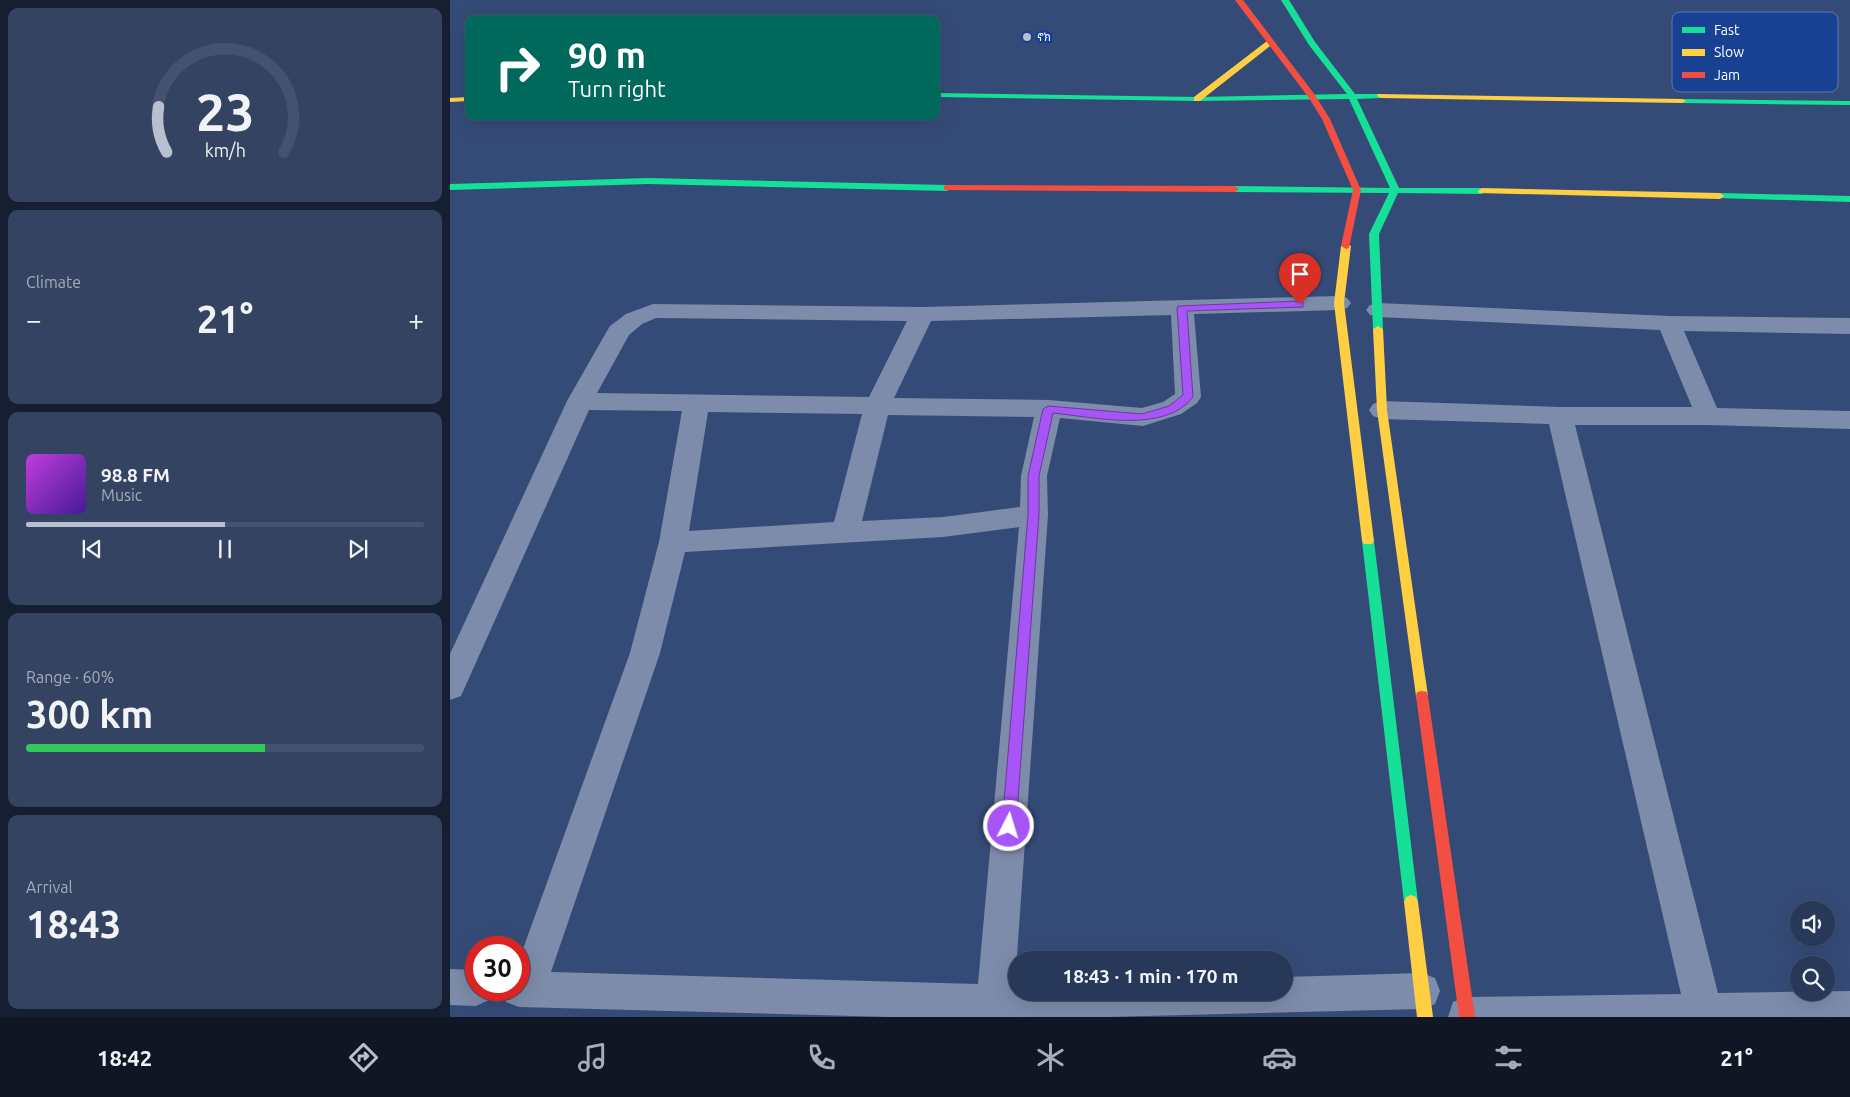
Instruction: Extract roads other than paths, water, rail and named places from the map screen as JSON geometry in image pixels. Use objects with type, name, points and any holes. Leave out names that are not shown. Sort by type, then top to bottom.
[{"type":"main road","points":[[1239,0],[1312,97],[1326,119],[1357,190],[1348,231],[1339,303],[1424,1004]]},
{"type":"main road","points":[[1285,0],[1312,44],[1352,96],[1394,189],[1374,234],[1382,410],[1467,1016]]},
{"type":"main road","points":[[1198,99],[1270,43]]},
{"type":"main road","points":[[940,95],[1198,99],[1352,96],[1850,103]]},
{"type":"main road","points":[[450,100],[465,99]]},
{"type":"main road","points":[[450,187],[648,180],[964,188],[1394,189],[1850,199]]},
{"type":"street","points":[[450,687],[580,401],[618,331],[634,319],[652,311],[923,314],[1339,303]]},
{"type":"street","points":[[580,401],[1048,409],[1143,417],[1172,408],[1188,397],[1182,308]]},
{"type":"street","points":[[1378,310],[1670,323],[1850,326]]},
{"type":"street","points":[[845,532],[877,407],[923,314]]},
{"type":"street","points":[[1670,323],[1708,416]]},
{"type":"street","points":[[530,970],[645,653],[673,542],[696,404]]},
{"type":"street","points":[[995,1002],[1034,515],[1034,476],[1048,409]]},
{"type":"street","points":[[1382,410],[1560,416],[1708,416],[1850,420]]},
{"type":"street","points":[[1560,416],[1704,1011]]},
{"type":"street","points":[[673,542],[943,527],[1034,515]]},
{"type":"street","points":[[450,987],[465,988]]},
{"type":"street","points":[[530,989],[1168,1007],[1424,1004]]},
{"type":"street","points":[[1467,1016],[1850,1009]]},
{"type":"place","name":"ኖክ","points":[[1027,37]]}]
